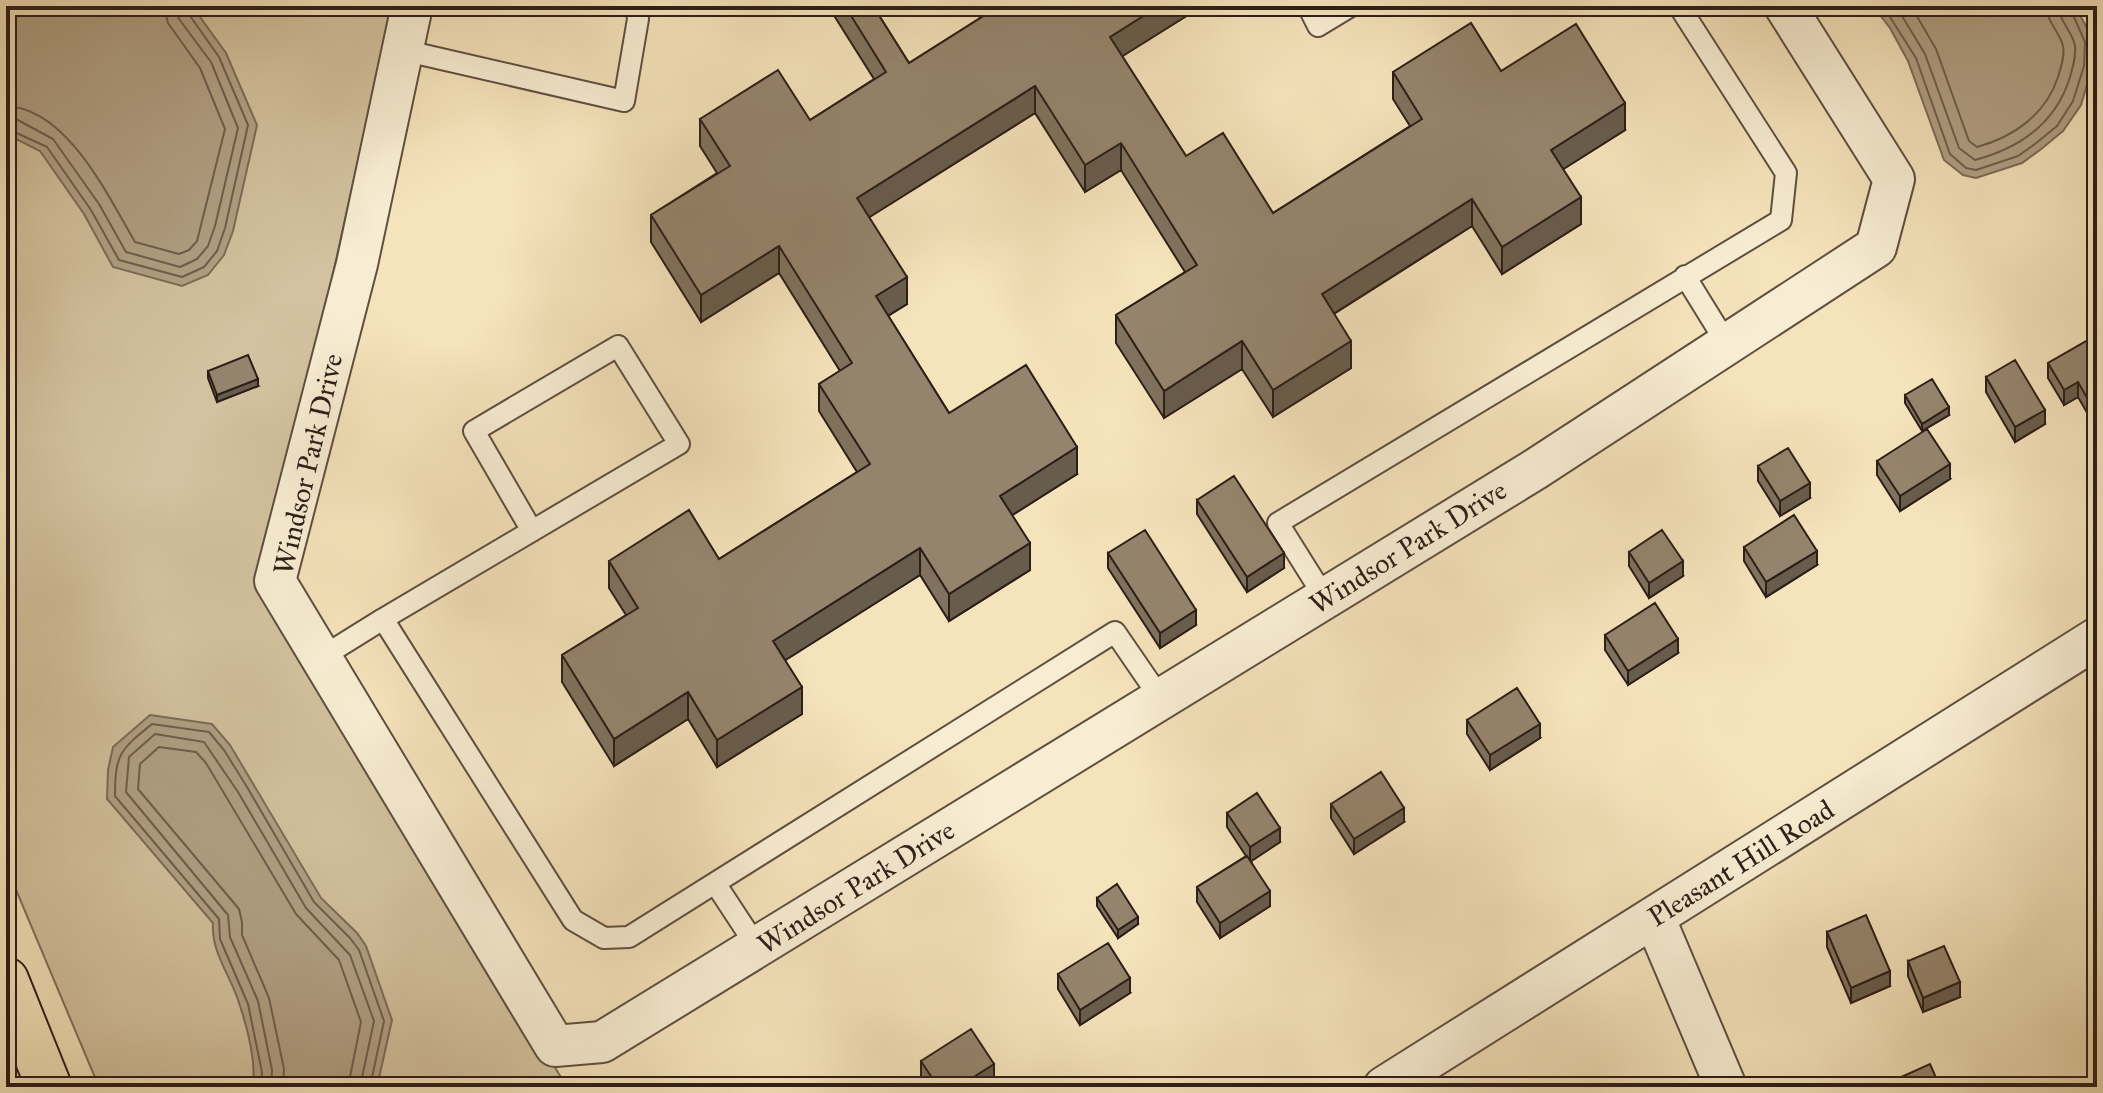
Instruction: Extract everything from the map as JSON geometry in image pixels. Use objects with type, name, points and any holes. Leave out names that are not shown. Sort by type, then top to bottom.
[{"type":"main road","points":[[6,980],[49,1087]]},
{"type":"street","name":"Windsor Park Drive","points":[[412,6],[357,264],[275,581],[555,1046],[602,1042],[1534,470],[1876,247],[1894,179],[1785,6]]},
{"type":"street","name":"Pleasant Hill Road","points":[[1384,1087],[2097,638]]},
{"type":"street","points":[[1654,917],[1726,1087]]},
{"type":"lane","points":[[402,50],[624,101],[638,19],[636,6]]},
{"type":"lane","points":[[1308,6],[1318,26],[1351,6]]},
{"type":"lane","points":[[1325,598],[1278,523],[1781,220],[1786,173],[1679,6]]},
{"type":"lane","points":[[1685,276],[1727,344]]},
{"type":"lane","points":[[322,657],[679,444],[618,346],[474,431],[532,531]]},
{"type":"lane","points":[[383,619],[573,920],[604,938],[629,937],[1115,632],[1161,699]]},
{"type":"lane","points":[[715,883],[757,947]]},
{"type":"shaded area","points":[[6,6],[393,6],[262,590],[562,1079],[549,1087],[99,1087],[6,866]]},
{"type":"water","points":[[12,6],[192,6],[226,53],[257,125],[233,231],[224,255],[208,275],[182,286],[113,267],[84,214],[40,151],[6,134],[6,11]]},
{"type":"water","points":[[1873,6],[2075,6],[2093,39],[2092,67],[2081,105],[2063,131],[2022,163],[1976,178],[1963,175],[1944,160],[1908,61],[1890,28]]},
{"type":"water","points":[[150,715],[212,724],[230,745],[321,898],[366,946],[392,1020],[377,1087],[253,1087],[248,1036],[236,995],[215,945],[213,923],[107,799],[113,747]]},
{"type":"building","points":[[845,6],[873,6],[909,63],[993,10],[990,6],[1159,6],[1110,37],[1186,156],[1223,133],[1273,213],[1422,119],[1393,72],[1471,23],[1501,71],[1576,24],[1625,103],[1551,150],[1581,197],[1502,247],[1472,199],[1322,294],[1351,341],[1273,390],[1242,341],[1164,391],[1116,315],[1197,265],[1121,143],[1085,165],[1035,86],[857,198],[907,277],[876,296],[949,413],[1026,365],[1077,447],[1000,496],[1030,543],[949,594],[920,548],[773,641],[802,687],[717,740],[688,692],[614,739],[562,655],[638,608],[609,561],[689,510],[719,559],[870,464],[819,384],[852,363],[779,246],[701,295],[651,215],[730,166],[700,119],[778,70],[810,120],[886,72]]},
{"type":"building","points":[[2097,335],[2097,415],[2078,382],[2064,390],[2048,363]]},
{"type":"building","points":[[248,355],[258,379],[217,395],[208,371]]},
{"type":"building","points":[[2015,360],[2045,410],[2015,427],[1986,377]]},
{"type":"building","points":[[1932,379],[1949,407],[1922,424],[1905,395]]},
{"type":"building","points":[[1927,429],[1950,464],[1900,496],[1877,461]]},
{"type":"building","points":[[1788,448],[1810,483],[1780,501],[1758,466]]},
{"type":"building","points":[[1234,476],[1284,553],[1247,577],[1197,500]]},
{"type":"building","points":[[1794,515],[1817,551],[1766,582],[1744,547]]},
{"type":"building","points":[[1145,530],[1196,610],[1160,633],[1108,553]]},
{"type":"building","points":[[1662,530],[1683,561],[1649,583],[1629,552]]},
{"type":"building","points":[[1655,603],[1678,639],[1628,671],[1605,635]]},
{"type":"building","points":[[1517,688],[1540,724],[1490,755],[1467,720]]},
{"type":"building","points":[[1381,772],[1404,808],[1354,839],[1331,804]]},
{"type":"building","points":[[1257,793],[1280,828],[1250,847],[1227,813]]},
{"type":"building","points":[[1247,856],[1270,891],[1220,923],[1197,887]]},
{"type":"building","points":[[1117,884],[1138,917],[1118,930],[1097,898]]},
{"type":"building","points":[[1866,915],[1890,971],[1851,988],[1827,932]]},
{"type":"building","points":[[1108,943],[1130,978],[1080,1010],[1058,974]]},
{"type":"building","points":[[1944,946],[1960,982],[1923,998],[1908,961]]},
{"type":"building","points":[[971,1029],[994,1064],[958,1087],[938,1087],[921,1061]]},
{"type":"building","points":[[1930,1064],[1940,1087],[1893,1087],[1890,1082]]}]
